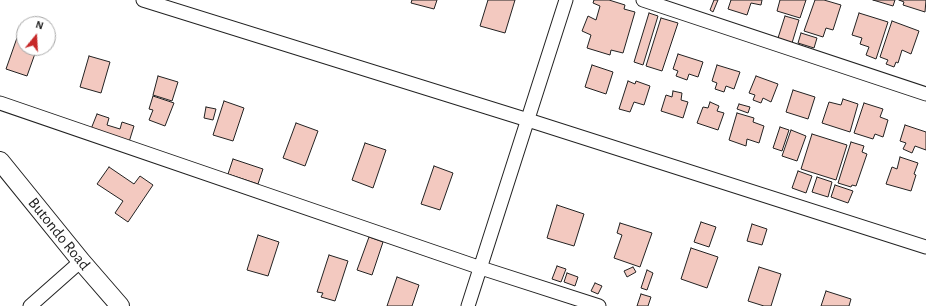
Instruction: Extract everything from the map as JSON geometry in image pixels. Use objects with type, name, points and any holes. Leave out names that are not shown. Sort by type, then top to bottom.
[{"type":"street","points":[[143,0],[528,120],[926,247]]},
{"type":"street","points":[[468,306],[566,0]]},
{"type":"street","points":[[643,0],[926,94]]},
{"type":"street","points":[[0,104],[481,268],[599,306]]},
{"type":"street","name":"Butondo Road","points":[[0,161],[81,261],[120,306]]},
{"type":"street","points":[[30,306],[81,261]]},
{"type":"building","points":[[412,0],[437,0],[434,9],[411,3]]},
{"type":"building","points":[[488,0],[515,0],[505,33],[480,26]]},
{"type":"building","points":[[594,0],[609,0],[625,5],[624,9],[635,12],[623,53],[611,50],[610,55],[587,48],[591,35],[582,31],[588,16],[596,20],[600,6],[593,3]]},
{"type":"building","points":[[714,0],[718,0],[713,12],[710,10]]},
{"type":"building","points":[[731,0],[762,0],[761,5],[751,3],[747,15],[728,9]]},
{"type":"building","points":[[780,0],[806,0],[800,18],[777,11]]},
{"type":"building","points":[[815,0],[824,0],[841,5],[833,30],[826,28],[823,37],[804,31]]},
{"type":"building","points":[[873,0],[895,0],[893,6]]},
{"type":"building","points":[[899,0],[926,0],[925,12],[903,5],[904,2]]},
{"type":"building","points":[[649,13],[658,16],[643,65],[634,62]]},
{"type":"building","points":[[859,13],[888,22],[876,59],[866,55],[869,47],[860,44],[862,38],[852,35]]},
{"type":"building","points":[[785,16],[799,20],[792,43],[778,38]]},
{"type":"building","points":[[661,18],[678,23],[662,71],[646,66]]},
{"type":"building","points":[[892,21],[919,31],[911,54],[902,50],[898,63],[896,62],[894,67],[886,64],[888,60],[880,57]]},
{"type":"building","points":[[801,33],[817,38],[814,48],[798,43]]},
{"type":"building","points":[[16,41],[16,56],[34,56],[27,76],[6,69]]},
{"type":"building","points":[[678,54],[703,62],[698,77],[689,74],[687,80],[676,76],[678,71],[673,69]]},
{"type":"building","points":[[89,56],[110,62],[101,93],[80,87]]},
{"type":"building","points":[[592,65],[613,72],[606,94],[585,87]]},
{"type":"building","points":[[717,65],[740,72],[734,89],[726,86],[724,92],[715,89],[717,83],[712,81]]},
{"type":"building","points":[[158,76],[178,82],[172,101],[153,95]]},
{"type":"building","points":[[756,76],[778,84],[771,102],[763,98],[761,103],[753,100],[755,95],[749,93]]},
{"type":"building","points":[[628,81],[635,84],[636,81],[650,86],[644,105],[634,102],[630,112],[619,109]]},
{"type":"building","points":[[793,90],[815,97],[808,119],[786,112]]},
{"type":"building","points":[[673,91],[682,93],[681,100],[688,102],[683,118],[661,111],[666,95],[672,97]]},
{"type":"building","points":[[153,96],[174,103],[165,126],[149,120],[153,110],[149,109]]},
{"type":"building","points":[[843,99],[858,104],[850,132],[822,123],[829,102],[841,105]]},
{"type":"building","points":[[224,101],[244,108],[233,141],[213,135]]},
{"type":"building","points":[[710,102],[719,106],[717,111],[724,113],[718,130],[697,123],[703,107],[708,108]]},
{"type":"building","points":[[864,103],[883,109],[880,117],[888,120],[883,137],[875,134],[873,139],[854,133]]},
{"type":"building","points":[[739,104],[750,107],[748,113],[737,109]]},
{"type":"building","points":[[206,107],[216,109],[213,120],[204,118]]},
{"type":"building","points":[[737,113],[754,118],[753,122],[764,126],[759,143],[747,139],[746,146],[729,140]]},
{"type":"building","points":[[97,114],[109,118],[107,125],[120,129],[122,122],[134,126],[129,142],[91,129]]},
{"type":"building","points":[[296,123],[318,131],[305,166],[283,158]]},
{"type":"building","points":[[905,125],[926,132],[926,150],[915,146],[912,153],[903,149],[906,143],[900,141]]},
{"type":"building","points":[[780,127],[789,130],[782,151],[773,148]]},
{"type":"building","points":[[791,130],[806,136],[797,161],[782,156]]},
{"type":"building","points":[[812,134],[847,145],[836,180],[801,169]]},
{"type":"building","points":[[851,142],[864,146],[862,152],[867,154],[856,186],[852,185],[851,187],[838,183]]},
{"type":"building","points":[[365,143],[386,150],[373,188],[352,180]]},
{"type":"building","points":[[900,157],[918,163],[914,174],[916,175],[911,191],[886,184],[892,167],[897,169]]},
{"type":"building","points":[[233,159],[263,169],[258,184],[228,174]]},
{"type":"building","points":[[434,166],[453,173],[440,210],[421,204]]},
{"type":"building","points":[[109,167],[134,184],[140,176],[153,185],[128,222],[115,213],[123,201],[97,184]]},
{"type":"building","points":[[798,171],[812,176],[806,193],[792,188]]},
{"type":"building","points":[[817,177],[832,182],[828,197],[812,192]]},
{"type":"building","points":[[835,185],[853,191],[848,203],[831,197]]},
{"type":"building","points":[[557,205],[584,214],[574,246],[547,238]]},
{"type":"building","points":[[701,222],[716,227],[709,247],[694,242]]},
{"type":"building","points":[[620,223],[652,233],[640,267],[614,258],[622,235],[617,233]]},
{"type":"building","points":[[752,224],[767,229],[762,245],[747,241]]},
{"type":"building","points":[[258,235],[279,242],[268,276],[247,270]]},
{"type":"building","points":[[369,237],[383,242],[372,275],[357,270]]},
{"type":"building","points":[[691,248],[718,257],[707,288],[681,279]]},
{"type":"building","points":[[329,255],[348,261],[335,301],[321,297],[323,293],[317,292]]},
{"type":"building","points":[[557,266],[566,269],[561,282],[552,279]]},
{"type":"building","points":[[633,267],[636,272],[627,277],[624,271]]},
{"type":"building","points":[[759,267],[781,274],[771,306],[764,306],[748,301]]},
{"type":"building","points":[[647,270],[653,273],[647,290],[641,288]]},
{"type":"building","points":[[567,273],[578,277],[575,286],[564,282]]},
{"type":"building","points":[[397,277],[419,285],[412,306],[387,306]]},
{"type":"building","points":[[595,283],[602,286],[598,294],[591,291]]},
{"type":"building","points":[[826,291],[851,299],[849,306],[821,306]]},
{"type":"building","points":[[641,294],[651,297],[648,306],[637,306]]}]
